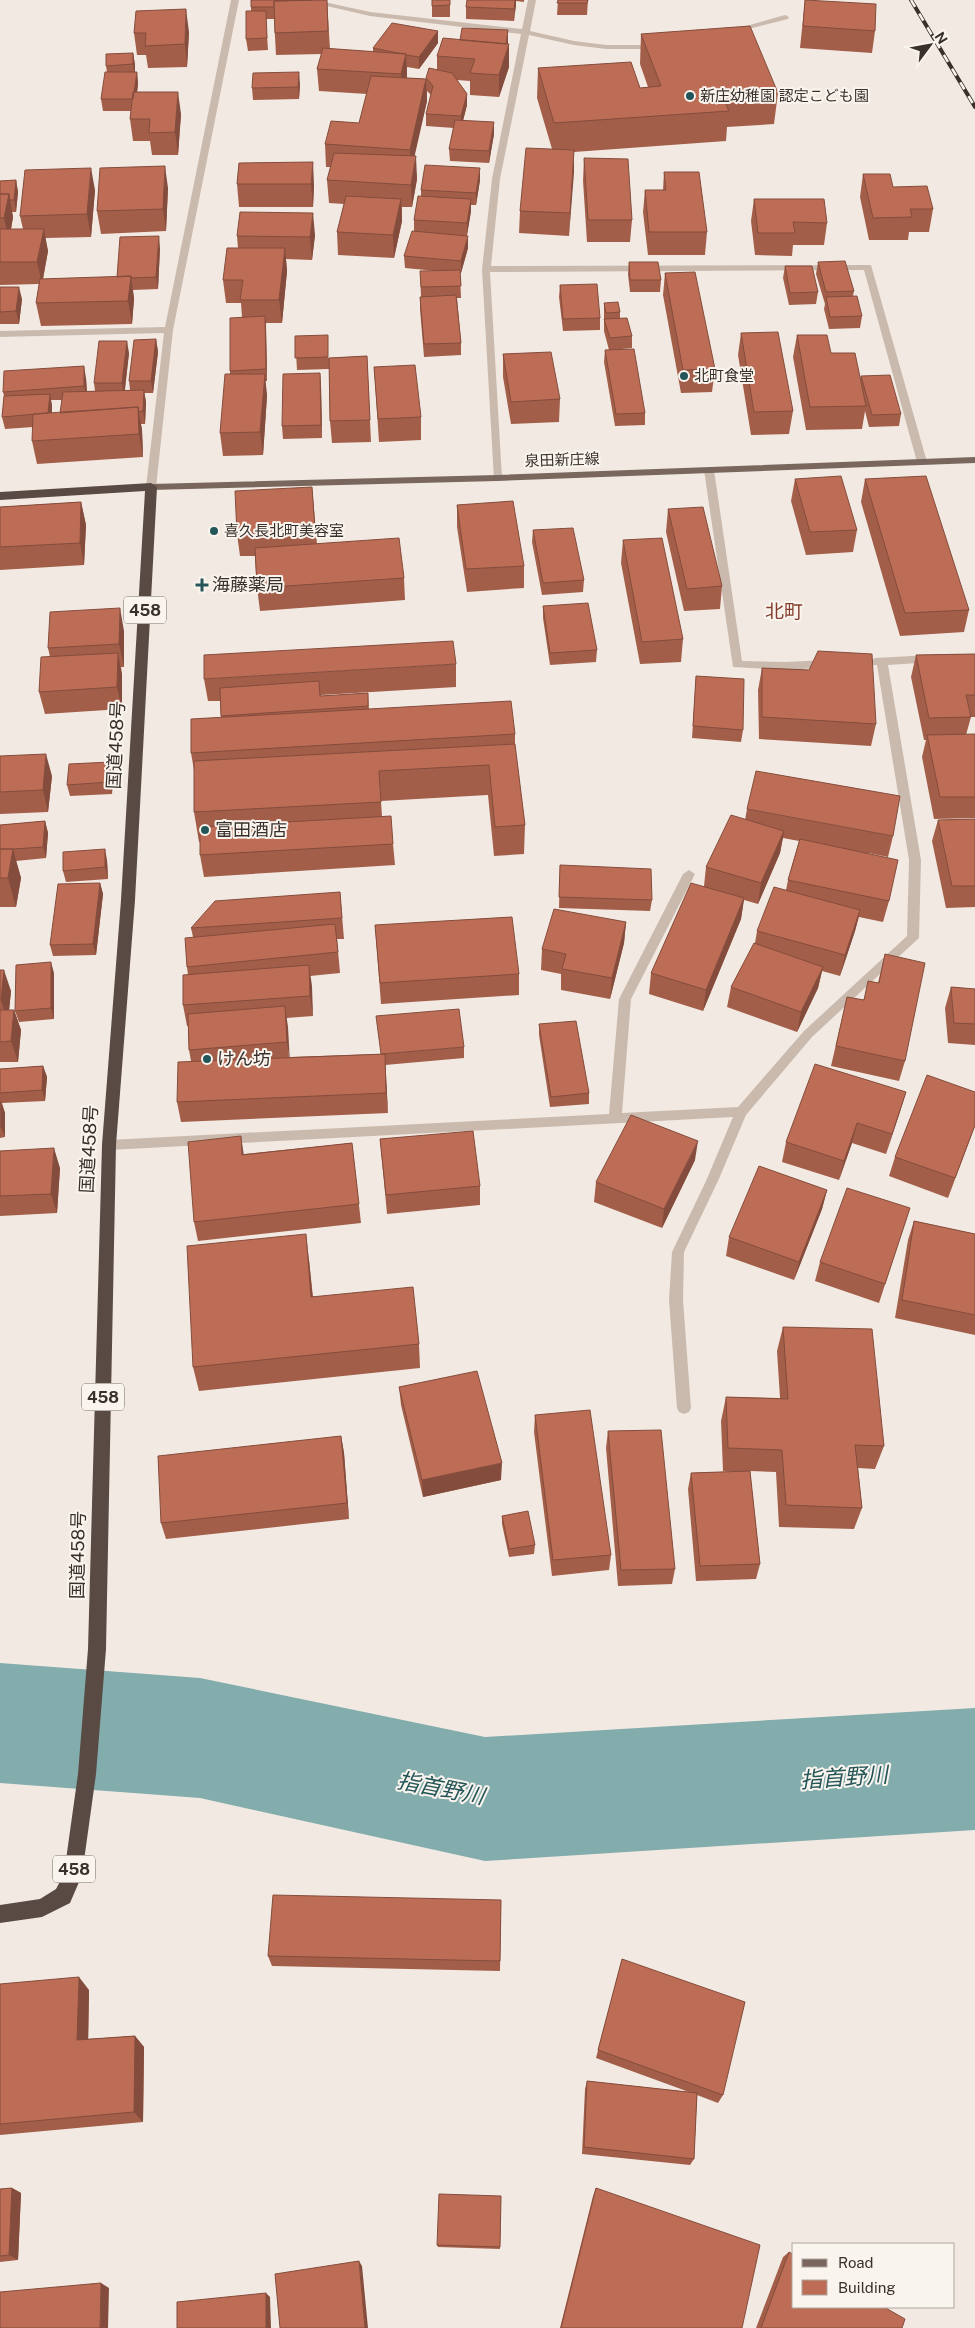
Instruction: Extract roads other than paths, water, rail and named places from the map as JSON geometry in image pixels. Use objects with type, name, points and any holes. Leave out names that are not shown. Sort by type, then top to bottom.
[{"type":"highway","points":[[0,496],[151,487]]},
{"type":"highway","name":"国道458号","points":[[0,1914],[42,1908],[63,1896],[73,1875],[87,1774],[97,1649],[109,1145],[132,832],[151,487]]},
{"type":"main road","name":"泉田新庄線","points":[[151,487],[497,478],[975,460]]},
{"type":"street","points":[[151,487],[169,330],[235,0]]},
{"type":"street","points":[[305,0],[370,14],[526,32],[574,43],[606,47],[663,47]]},
{"type":"street","points":[[497,478],[486,269],[496,180],[532,0]]},
{"type":"street","points":[[719,35],[785,17]]},
{"type":"street","points":[[486,269],[868,267],[922,462]]},
{"type":"street","points":[[0,334],[169,330]]},
{"type":"street","points":[[709,470],[737,664],[786,666],[844,663]]},
{"type":"street","points":[[863,662],[938,659]]},
{"type":"street","points":[[684,1408],[676,1300],[678,1252],[712,1181],[741,1112],[808,1034],[912,938],[915,860],[882,662]]},
{"type":"street","points":[[615,1118],[625,999],[689,874]]},
{"type":"street","points":[[109,1145],[741,1112]]},
{"type":"waterway","name":"指首野川","points":[[0,1723],[200,1738],[485,1799],[975,1769]]},
{"type":"railway","points":[[911,0],[975,107]]},
{"type":"place","name":"新庄幼稚園 認定こども園","points":[[690,96]]},
{"type":"place","name":"北町食堂","points":[[684,376]]},
{"type":"place","name":"喜久長北町美容室","points":[[214,531]]},
{"type":"place","name":"海藤薬局","points":[[202,585]]},
{"type":"place","name":"富田酒店","points":[[205,830]]},
{"type":"place","name":"けん坊","points":[[207,1059]]},
{"type":"district","name":"北町","points":[[784,611]]}]
